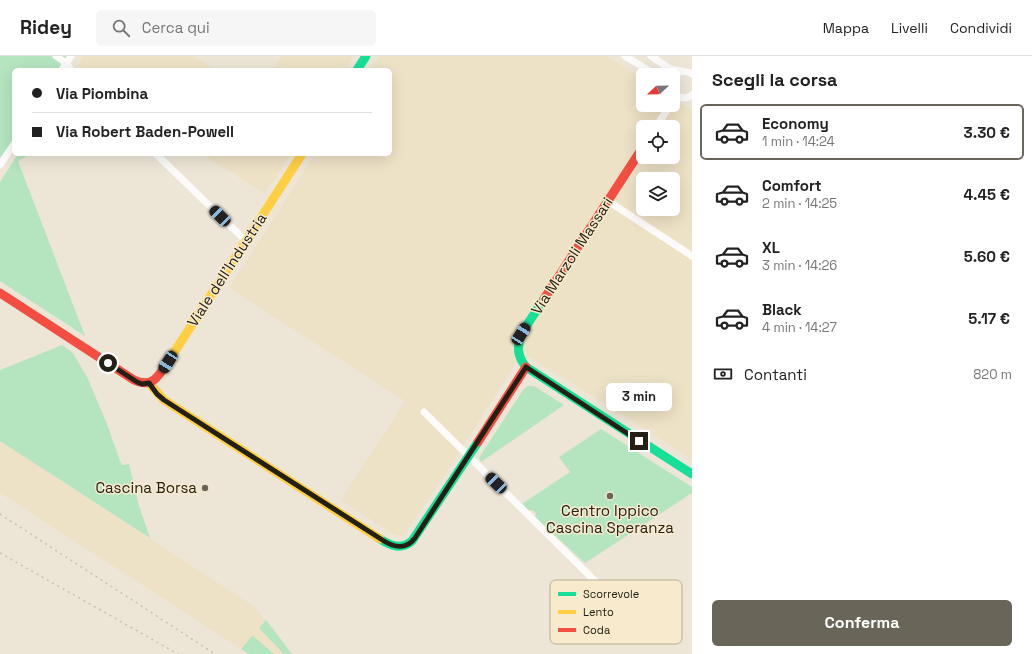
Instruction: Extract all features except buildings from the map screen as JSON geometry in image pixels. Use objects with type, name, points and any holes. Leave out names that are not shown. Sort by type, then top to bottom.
[{"type":"street","points":[[56,56],[66,63],[70,68]]},
{"type":"street","points":[[63,68],[71,56]]},
{"type":"street","points":[[357,68],[366,56]]},
{"type":"street","points":[[625,56],[645,68]]},
{"type":"street","points":[[650,56],[670,69],[688,72]]},
{"type":"street","points":[[0,165],[12,147]]},
{"type":"street","points":[[158,156],[246,241]]},
{"type":"street","name":"Viale dell'Industria","points":[[149,383],[155,380],[159,375],[301,156]]},
{"type":"street","name":"Via Marzoli Massari","points":[[526,367],[519,359],[517,354],[521,334],[636,158]]},
{"type":"street","points":[[608,201],[692,256]]},
{"type":"street","points":[[0,294],[134,380],[142,384],[149,383],[157,394],[164,400],[394,546],[405,546],[413,541],[526,367],[692,474]]},
{"type":"street","points":[[424,412],[595,580]]},
{"type":"shaded area","points":[[83,56],[194,56],[213,68],[76,68]]},
{"type":"shaded area","points":[[281,56],[353,57],[346,68],[274,68]]},
{"type":"shaded area","points":[[379,56],[607,56],[636,75],[636,112],[680,112],[680,103],[692,111],[692,459],[530,357],[515,364],[456,458],[405,533],[401,536],[393,534],[341,500],[405,401],[229,288],[314,156],[392,156],[392,68],[371,68]]},
{"type":"shaded area","points":[[205,156],[290,156],[265,194]]},
{"type":"shaded area","points":[[0,441],[255,607],[292,654],[249,654],[0,493]]},
{"type":"green space","points":[[0,56],[67,56],[59,68],[12,68],[12,141],[0,159]]},
{"type":"green space","points":[[17,156],[27,156],[18,161],[85,336],[0,281],[0,182]]},
{"type":"green space","points":[[62,345],[73,353],[87,377],[107,424],[122,465],[129,464],[139,506],[150,538],[0,441],[0,370]]},
{"type":"green space","points":[[528,386],[534,386],[564,405],[481,462],[479,458],[523,390]]},
{"type":"green space","name":"Centro Ippico Cascina Speranza","points":[[601,429],[692,487],[692,493],[585,563],[535,517],[536,513],[532,510],[528,510],[522,504],[570,472],[559,457]]},
{"type":"green space","points":[[266,620],[292,654],[284,654],[259,628]]},
{"type":"green space","points":[[252,636],[274,654],[249,654],[241,649]]},
{"type":"railway","points":[[0,514],[215,654]]},
{"type":"railway","points":[[0,553],[178,654]]},
{"type":"traffic: fast","points":[[358,68],[366,56]]},
{"type":"traffic: fast","points":[[544,299],[521,334],[518,347],[519,355],[526,367],[692,474]]},
{"type":"traffic: fast","points":[[380,539],[388,544],[396,546],[408,544],[412,541],[478,442]]},
{"type":"traffic: slow","points":[[166,365],[301,156]]},
{"type":"traffic: slow","points":[[149,383],[164,400],[380,539]]},
{"type":"traffic: jam","points":[[544,299],[636,158]]},
{"type":"traffic: jam","points":[[0,293],[134,380],[145,383],[150,382],[157,378],[166,365]]},
{"type":"traffic: jam","points":[[478,442],[526,367]]},
{"type":"place","name":"Cascina Borsa","points":[[205,488]]},
{"type":"place","name":"Centro Ippico Cascina Speranza","points":[[610,496]]},
{"type":"route","points":[[108,363],[137,382],[142,384],[149,383],[152,389],[164,400],[384,541],[400,547],[407,545],[415,538],[526,367],[639,441]]}]
